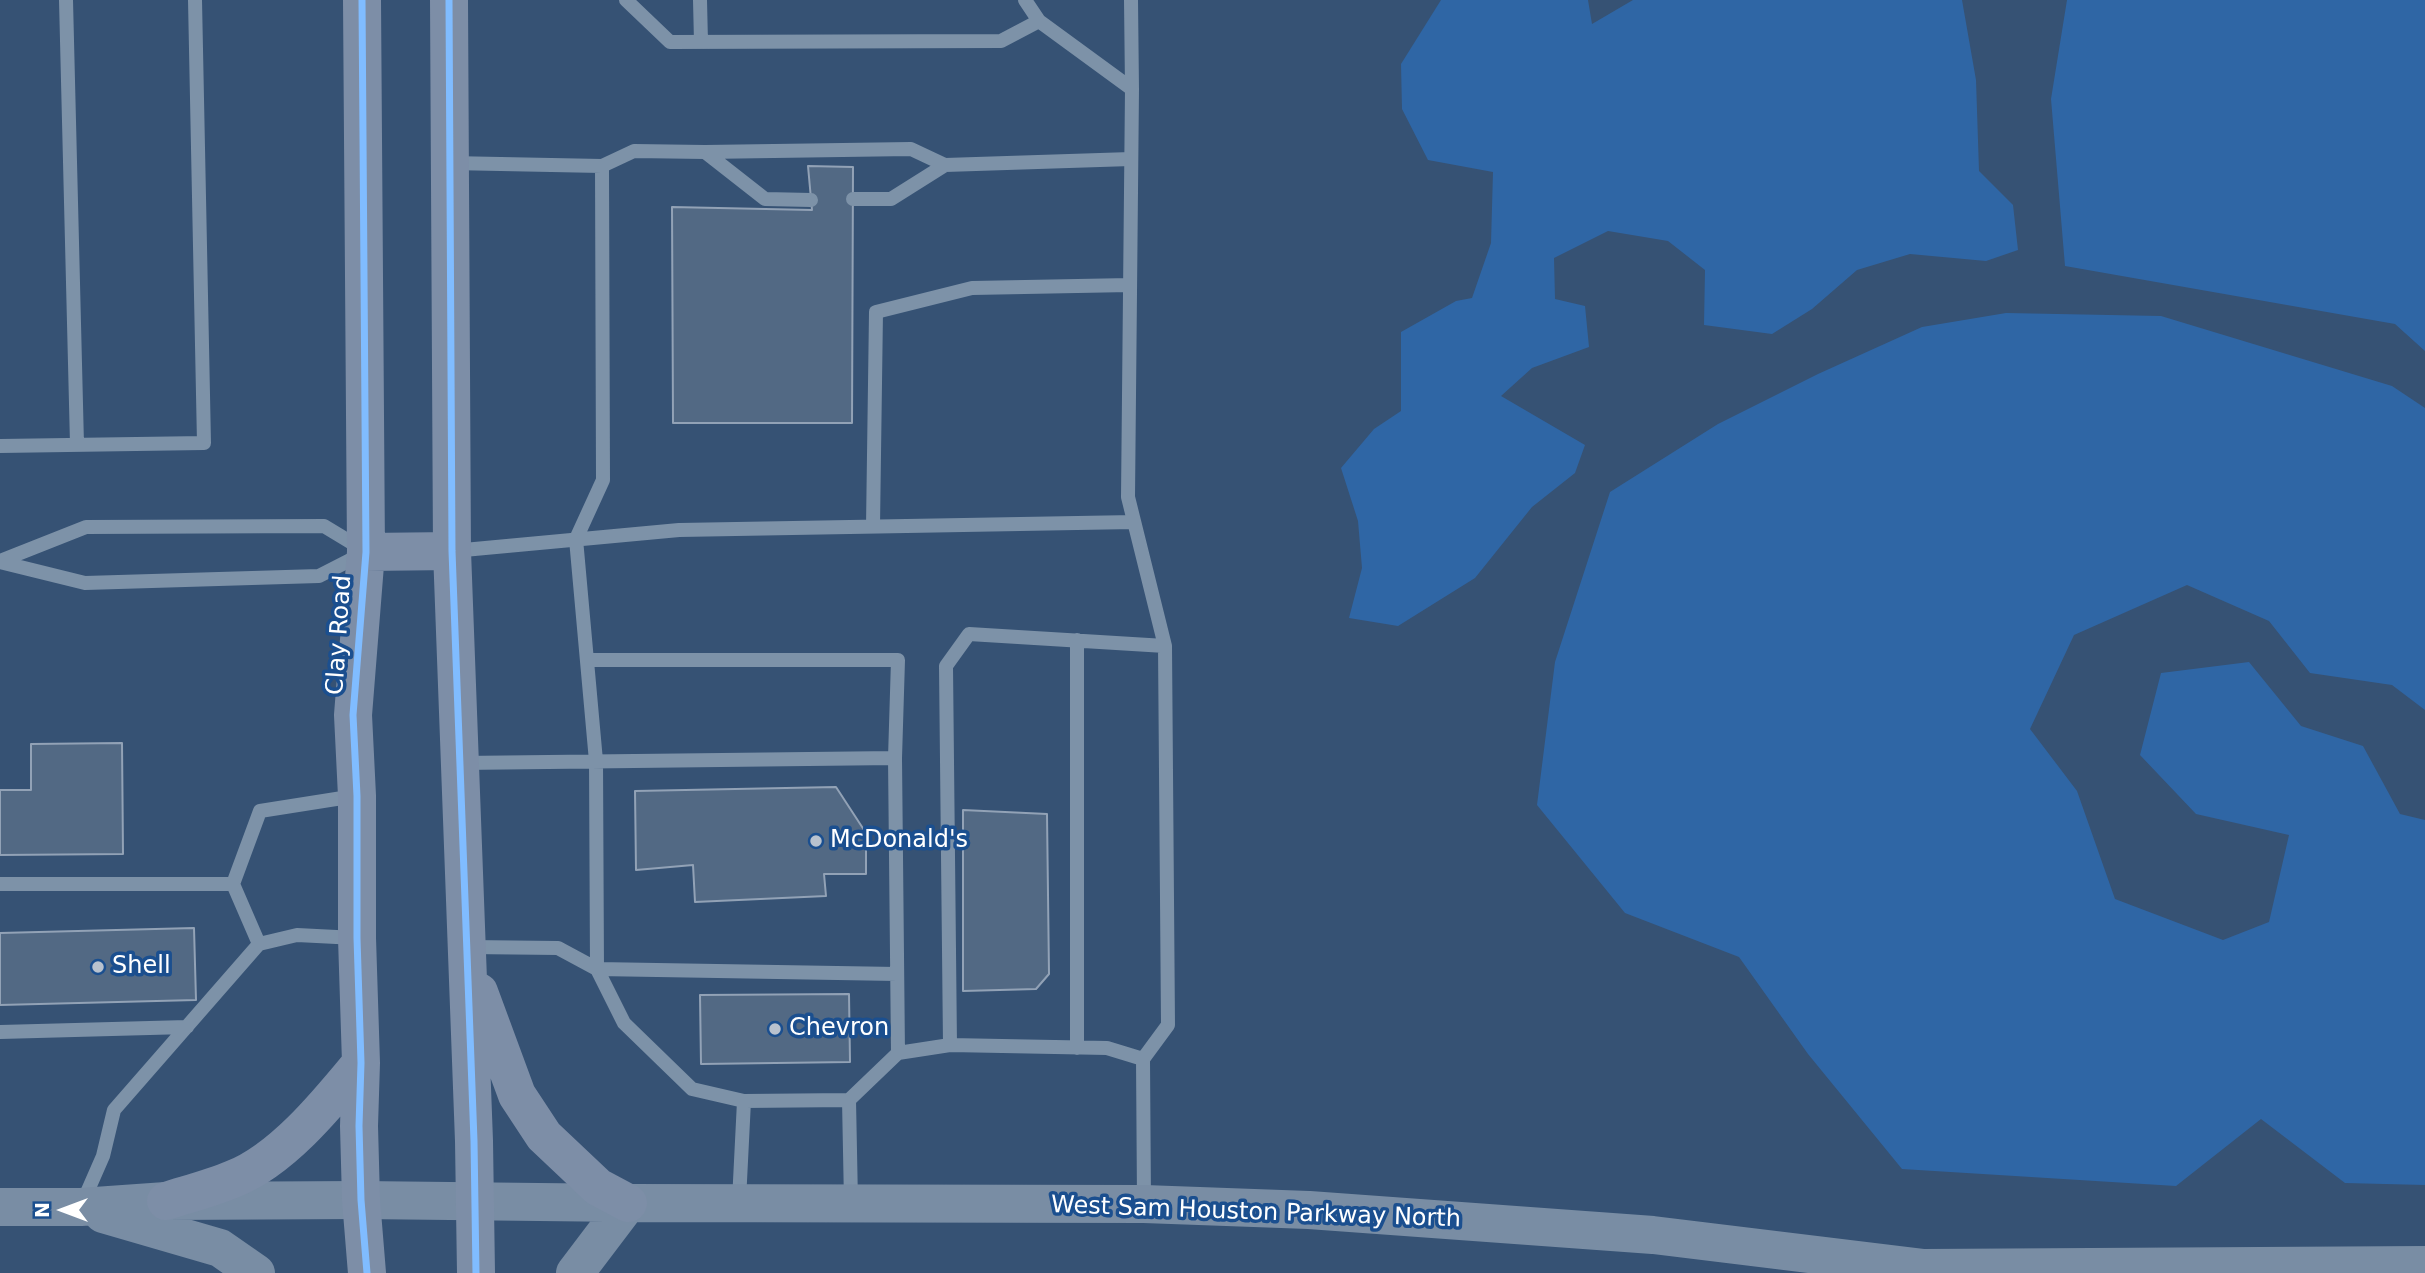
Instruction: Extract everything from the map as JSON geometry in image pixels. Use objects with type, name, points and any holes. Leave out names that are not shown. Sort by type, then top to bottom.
[{"type":"main road","name":"Clay Road","points":[[362,0],[366,552],[353,715],[357,796],[357,938],[361,1063],[359,1126],[367,1273]]},
{"type":"main road","points":[[449,0],[452,551],[476,1200],[476,1273]]},
{"type":"main road","points":[[366,552],[452,551]]},
{"type":"main road","points":[[467,954],[517,1096],[544,1136],[598,1187],[628,1203],[575,1273]]},
{"type":"main road","points":[[166,1201],[236,1178],[276,1153],[328,1102],[361,1063]]},
{"type":"main road","name":"West Sam Houston Parkway North","points":[[0,1207],[81,1207],[166,1201],[361,1200],[1144,1204],[1309,1210],[1653,1235],[1924,1268],[2425,1265]]},
{"type":"main road","points":[[81,1207],[220,1248],[256,1273]]},
{"type":"lane","points":[[66,0],[77,444]]},
{"type":"lane","points":[[0,446],[204,443],[195,0]]},
{"type":"lane","points":[[625,0],[670,42],[1001,41],[1039,21]]},
{"type":"lane","points":[[700,0],[701,42]]},
{"type":"lane","points":[[1025,0],[1039,21],[1132,89]]},
{"type":"lane","points":[[1131,0],[1128,497],[1165,646],[1168,1025],[1143,1059],[1144,1204]]},
{"type":"lane","points":[[450,163],[602,166],[634,150],[705,152],[911,149],[945,165],[1131,159]]},
{"type":"lane","points":[[705,152],[765,199],[811,200]]},
{"type":"lane","points":[[853,199],[891,199],[945,165]]},
{"type":"lane","points":[[602,166],[603,480],[576,539],[596,761],[597,969],[624,1023],[692,1089],[744,1101],[849,1100],[898,1053],[950,1045],[1108,1048],[1143,1059]]},
{"type":"lane","points":[[873,526],[876,312],[972,288],[1130,285]]},
{"type":"lane","points":[[452,551],[679,530],[1134,522]]},
{"type":"lane","points":[[0,562],[86,527],[324,526],[366,552]]},
{"type":"lane","points":[[0,562],[85,583],[319,576],[366,552]]},
{"type":"lane","points":[[950,1045],[946,666],[969,634],[1165,646]]},
{"type":"lane","points":[[1077,640],[1077,1048]]},
{"type":"lane","points":[[587,660],[898,660],[894,758],[898,1053]]},
{"type":"lane","points":[[460,763],[894,758]]},
{"type":"lane","points":[[259,944],[233,884],[260,811],[357,796]]},
{"type":"lane","points":[[0,884],[233,884]]},
{"type":"lane","points":[[81,1207],[103,1156],[114,1110],[259,944],[297,935],[357,938]]},
{"type":"lane","points":[[467,954],[558,948],[597,969],[897,974]]},
{"type":"lane","points":[[0,1032],[187,1027]]},
{"type":"lane","points":[[849,1100],[851,1204]]},
{"type":"lane","points":[[738,1203],[744,1101]]},
{"type":"shaded area","points":[[1441,0],[1588,0],[1592,24],[1633,0],[1962,0],[1976,80],[1979,171],[2013,205],[2018,250],[1986,261],[1910,254],[1857,270],[1812,309],[1772,334],[1704,325],[1705,270],[1668,241],[1608,231],[1554,258],[1555,299],[1585,306],[1589,347],[1532,368],[1501,396],[1585,445],[1575,473],[1532,507],[1475,578],[1398,626],[1349,618],[1362,568],[1358,521],[1341,468],[1374,429],[1401,411],[1401,332],[1456,301],[1472,298],[1491,243],[1493,172],[1428,160],[1402,109],[1401,64]]},
{"type":"shaded area","points":[[2067,0],[2425,0],[2425,351],[2395,324],[2065,266],[2051,99]]},
{"type":"shaded area","points":[[2006,313],[2161,316],[2392,386],[2425,408],[2425,710],[2392,685],[2310,673],[2269,621],[2187,585],[2074,635],[2030,729],[2077,791],[2115,899],[2223,940],[2269,922],[2289,835],[2196,814],[2140,755],[2161,673],[2249,662],[2301,726],[2363,746],[2400,814],[2425,820],[2425,1185],[2345,1183],[2261,1119],[2176,1186],[1902,1169],[1808,1054],[1739,957],[1625,913],[1537,805],[1555,662],[1610,492],[1718,424],[1818,374],[1922,327]]},
{"type":"building","points":[[808,166],[853,167],[852,423],[673,423],[672,207],[812,210]]},
{"type":"building","points":[[122,743],[123,854],[0,855],[0,790],[31,790],[31,744]]},
{"type":"building","points":[[836,787],[866,833],[866,874],[824,874],[826,896],[695,902],[693,865],[636,870],[635,791]]},
{"type":"building","points":[[963,810],[1047,814],[1049,974],[1036,989],[963,991]]},
{"type":"building","name":"Shell","points":[[194,928],[196,1000],[0,1005],[0,933]]},
{"type":"building","name":"Chevron","points":[[849,994],[850,1062],[701,1064],[700,995]]},
{"type":"cycle path","points":[[362,0],[366,552],[353,715],[357,796],[357,938],[361,1063],[359,1126],[367,1273]]},
{"type":"cycle path","points":[[449,0],[452,551],[474,1141],[476,1273]]},
{"type":"place","name":"McDonald's","points":[[816,841]]},
{"type":"place","name":"Shell","points":[[98,967]]},
{"type":"place","name":"Chevron","points":[[775,1029]]}]
